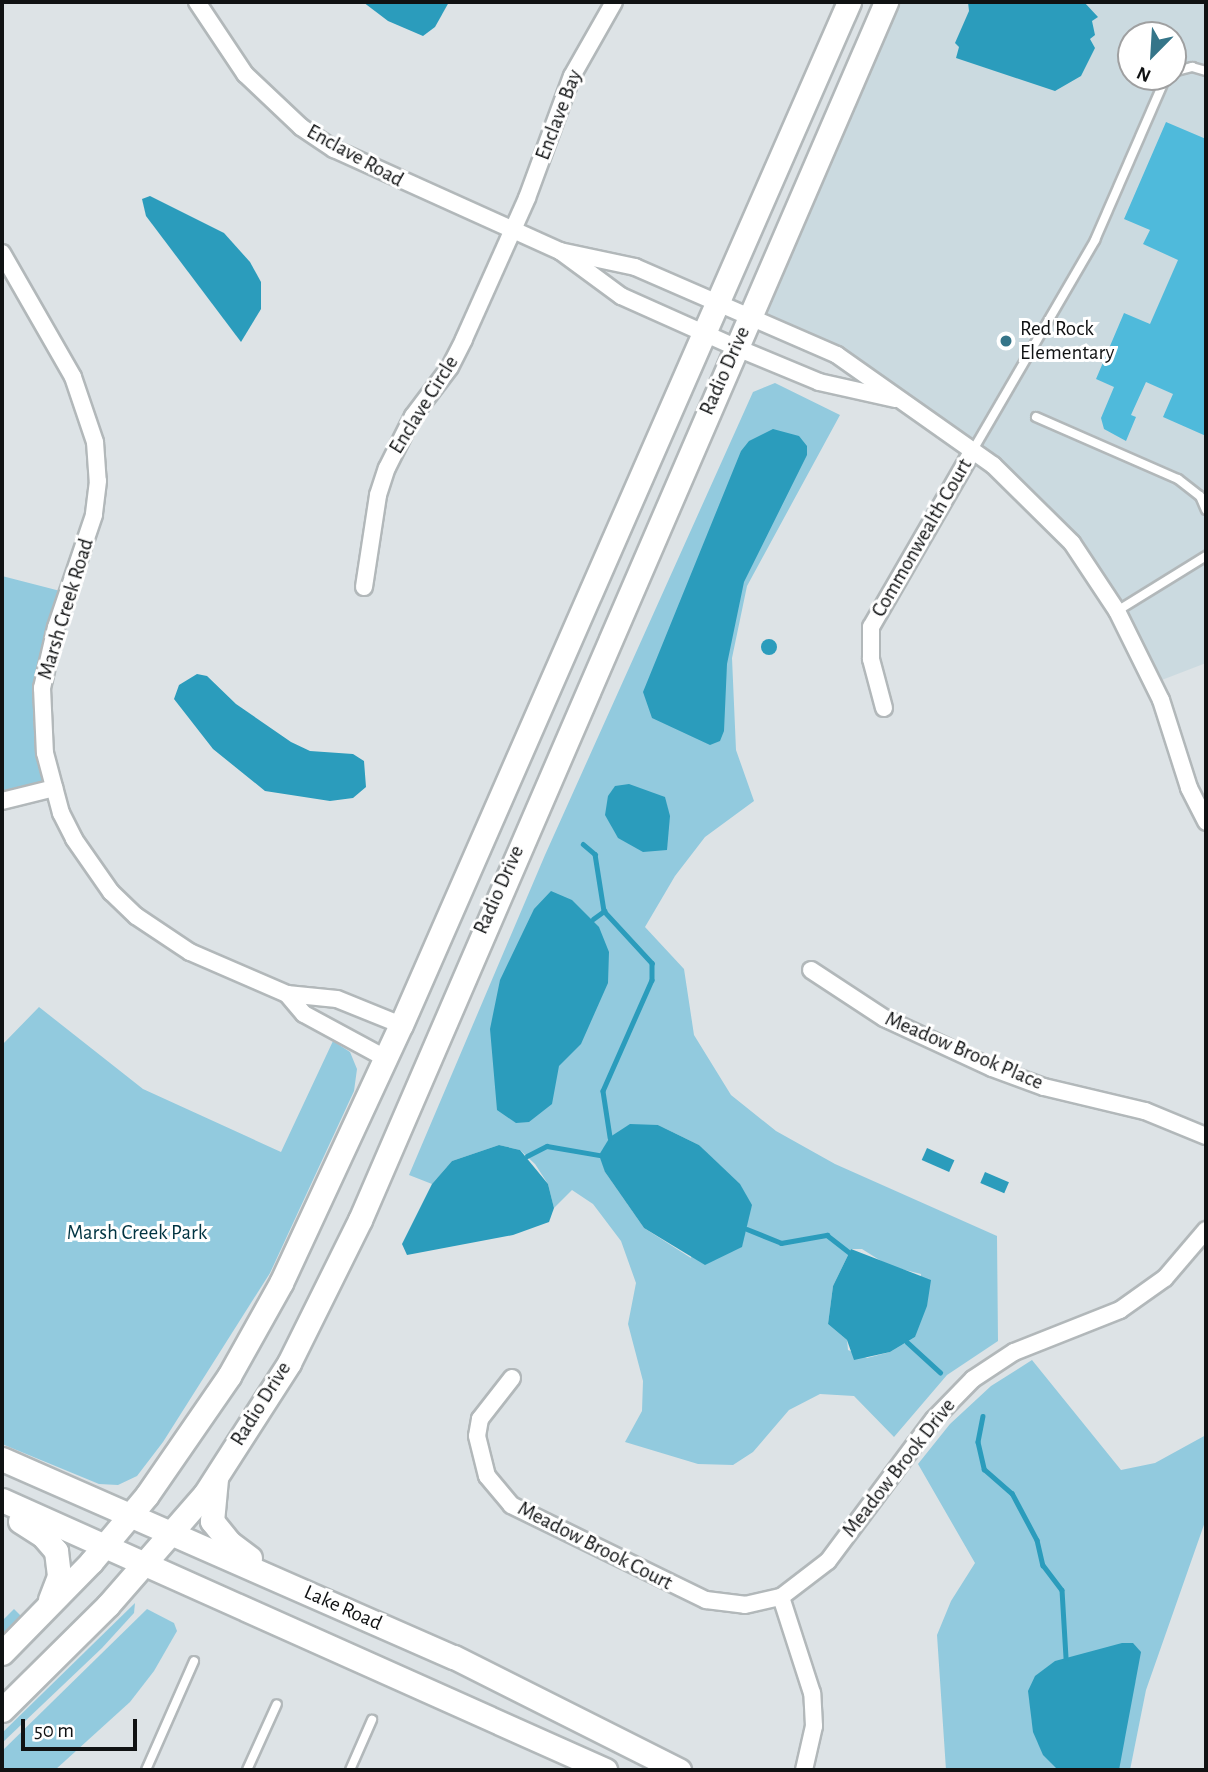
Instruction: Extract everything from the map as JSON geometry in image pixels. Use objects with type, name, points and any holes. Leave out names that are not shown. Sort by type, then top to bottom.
[{"type":"main road","name":"Radio Drive","points":[[2,1653],[38,1618],[132,1514],[211,1404],[265,1314],[401,1025],[849,2]]},
{"type":"main road","name":"Radio Drive","points":[[2,1710],[59,1656],[144,1564],[216,1475],[289,1363],[360,1220],[886,2]]},
{"type":"main road","name":"Lake Road","points":[[2,1460],[132,1514],[454,1657],[678,1770]]},
{"type":"main road","points":[[216,1475],[212,1521],[230,1543],[287,1584]]},
{"type":"main road","name":"Lake Road","points":[[2,1500],[605,1770]]},
{"type":"main road","points":[[2,1511],[43,1536],[57,1554],[57,1581],[38,1618]]},
{"type":"street","name":"Enclave Road","points":[[197,2],[245,74],[301,127],[367,168],[560,251],[635,267],[836,355],[897,400],[973,450],[1045,513],[1072,543],[1118,611],[1161,700],[1189,789],[1206,822]]},
{"type":"street","name":"Enclave Bay","points":[[513,231],[572,76],[614,2]]},
{"type":"street","name":"Enclave Circle","points":[[364,587],[378,495],[387,468],[413,416],[450,367],[513,231]]},
{"type":"street","name":"Enclave Road","points":[[560,251],[621,296],[735,347],[819,382],[897,400]]},
{"type":"street","name":"Marsh Creek Road","points":[[2,253],[73,377],[95,442],[98,481],[94,515],[56,627],[42,688],[45,753],[61,813],[91,866],[136,916],[190,952],[287,994],[337,999],[401,1025]]},
{"type":"street","name":"Commonwealth Court","points":[[884,708],[871,659],[872,627],[973,450]]},
{"type":"street","points":[[2,801],[54,788]]},
{"type":"street","name":"Meadow Brook Place","points":[[811,970],[884,1018],[992,1068],[1044,1087],[1145,1111],[1206,1136]]},
{"type":"street","name":"Marsh Creek Road","points":[[287,994],[304,1014],[385,1058]]},
{"type":"street","name":"Meadow Brook Drive","points":[[781,1597],[828,1561],[934,1419],[973,1379],[1014,1352],[1120,1310],[1165,1278],[1206,1230]]},
{"type":"street","name":"Meadow Brook Court","points":[[512,1378],[486,1409],[477,1436],[487,1476],[512,1504],[706,1600],[745,1605],[781,1597]]},
{"type":"street","points":[[781,1597],[812,1693],[814,1726],[804,1770]]},
{"type":"lane","points":[[1187,68],[1206,71]]},
{"type":"lane","points":[[973,450],[1095,240],[1160,91]]},
{"type":"lane","points":[[1036,417],[1178,479],[1200,496],[1206,510]]},
{"type":"lane","points":[[1118,611],[1206,556]]},
{"type":"lane","points":[[146,1770],[194,1661]]},
{"type":"lane","points":[[247,1770],[277,1704]]},
{"type":"lane","points":[[350,1770],[372,1720]]},
{"type":"shaded area","points":[[363,2],[449,2],[435,27],[423,36],[388,21]]},
{"type":"shaded area","name":"Red Rock Elementary","points":[[886,2],[1206,2],[1206,663],[1154,683],[1045,513],[857,368],[749,315]]},
{"type":"shaded area","points":[[968,2],[1084,2],[1098,17],[1092,21],[1095,35],[1090,39],[1095,48],[1081,76],[1055,91],[956,58],[959,47],[955,43],[969,11]]},
{"type":"shaded area","points":[[150,196],[224,233],[250,262],[261,282],[261,309],[241,342],[146,216],[142,199]]},
{"type":"shaded area","points":[[773,429],[799,436],[807,446],[807,455],[744,582],[727,664],[724,731],[720,741],[710,745],[652,718],[643,692],[741,451],[749,441]]},
{"type":"shaded area","points":[[766,639],[772,639],[777,647],[775,653],[766,655],[761,650],[761,644]]},
{"type":"shaded area","points":[[197,674],[207,676],[236,704],[291,742],[310,751],[353,754],[364,761],[366,787],[353,798],[330,801],[265,791],[213,749],[174,699],[179,685]]},
{"type":"shaded area","points":[[629,784],[665,797],[670,816],[667,850],[643,852],[618,838],[605,815],[608,796],[615,786]]},
{"type":"shaded area","points":[[551,891],[572,900],[599,927],[609,952],[608,983],[581,1044],[559,1066],[552,1104],[529,1122],[516,1123],[497,1110],[490,1029],[500,980],[534,909]]},
{"type":"shaded area","points":[[630,1124],[658,1125],[699,1145],[740,1184],[752,1205],[742,1247],[705,1265],[644,1228],[605,1172],[599,1155],[610,1137]]},
{"type":"shaded area","points":[[499,1145],[520,1150],[548,1184],[554,1208],[549,1222],[513,1235],[407,1255],[402,1244],[432,1184],[452,1161]]},
{"type":"shaded area","points":[[927,1148],[954,1160],[949,1172],[922,1160]]},
{"type":"shaded area","points":[[985,1172],[1009,1182],[1004,1193],[980,1183]]},
{"type":"shaded area","points":[[851,1249],[931,1280],[927,1306],[915,1337],[890,1352],[854,1360],[847,1340],[828,1324],[833,1286]]},
{"type":"shaded area","points":[[1122,1643],[1133,1643],[1141,1652],[1119,1770],[1058,1770],[1043,1755],[1033,1732],[1028,1691],[1035,1676],[1055,1661]]},
{"type":"green space","points":[[775,383],[840,415],[747,586],[732,658],[736,750],[754,801],[705,837],[675,876],[645,927],[684,969],[694,1035],[731,1095],[776,1131],[835,1164],[997,1236],[998,1341],[947,1375],[894,1437],[854,1396],[820,1394],[789,1410],[753,1452],[733,1465],[698,1464],[625,1442],[642,1411],[643,1381],[628,1324],[636,1283],[621,1241],[593,1204],[572,1190],[554,1208],[548,1184],[535,1164],[520,1150],[499,1145],[452,1161],[432,1184],[409,1175],[545,855],[753,392]],"holes":[[[658,1125],[699,1145],[716,1163],[691,1258],[644,1228],[605,1172]],[[851,1249],[862,1249],[889,1266],[921,1274],[915,1337],[890,1352],[867,1358],[848,1350],[847,1340],[828,1324],[833,1286]]]},
{"type":"green space","points":[[2,576],[68,593],[42,688],[54,788],[2,801]]},
{"type":"green space","name":"Marsh Creek Park","points":[[39,1007],[143,1089],[281,1152],[333,1041],[350,1052],[357,1069],[354,1091],[270,1273],[163,1442],[137,1476],[118,1485],[99,1484],[2,1444],[2,1045]]},
{"type":"green space","points":[[1032,1360],[1121,1470],[1155,1463],[1206,1435],[1206,1519],[1146,1690],[1130,1770],[946,1770],[937,1635],[951,1601],[975,1563],[918,1464],[950,1424],[991,1386]]},
{"type":"green space","points":[[135,1603],[134,1613],[102,1648],[2,1743],[2,1733]]},
{"type":"green space","points":[[14,1609],[21,1616],[2,1634],[2,1621]]},
{"type":"green space","points":[[147,1609],[174,1623],[177,1631],[154,1671],[130,1702],[55,1770],[2,1770],[2,1751]]},
{"type":"building","name":"Red Rock Elementary","points":[[1166,122],[1206,139],[1206,436],[1163,417],[1173,394],[1146,382],[1131,415],[1136,417],[1126,441],[1104,429],[1101,418],[1114,387],[1096,379],[1124,313],[1150,324],[1178,260],[1143,244],[1150,230],[1124,219]]},
{"type":"waterway","points":[[583,844],[595,854],[604,911],[652,963],[652,980],[603,1091],[610,1137]]},
{"type":"waterway","points":[[593,919],[604,911]]},
{"type":"waterway","points":[[527,1156],[547,1146],[599,1155]]},
{"type":"waterway","points":[[747,1229],[781,1243],[827,1235],[849,1252]]},
{"type":"waterway","points":[[907,1342],[940,1372]]},
{"type":"waterway","points":[[983,1416],[978,1442],[984,1469],[1012,1493],[1037,1540],[1043,1565],[1062,1590],[1066,1658]]},
{"type":"place","name":"Red Rock Elementary","points":[[1006,341]]}]
